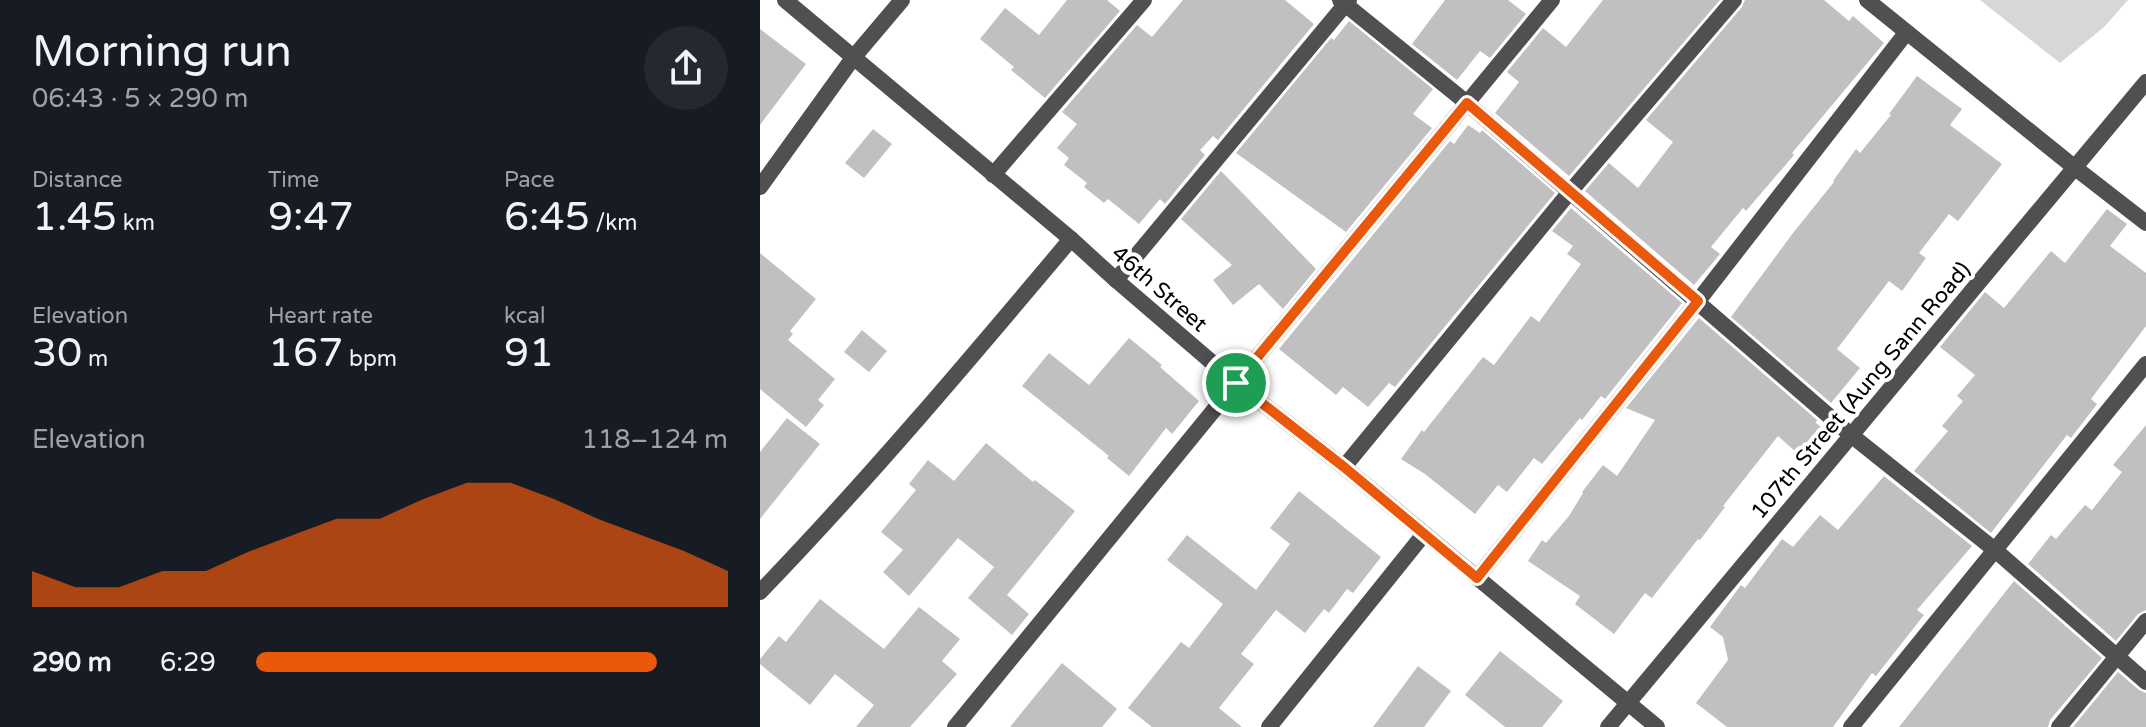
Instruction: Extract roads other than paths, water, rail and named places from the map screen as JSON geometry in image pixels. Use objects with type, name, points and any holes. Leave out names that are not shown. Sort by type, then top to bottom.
[{"type":"street","name":"46th Street","points":[[785,0],[1071,239],[1236,383],[1344,467],[1657,727]]},
{"type":"street","points":[[760,187],[853,58],[902,0]]},
{"type":"street","points":[[993,175],[1144,0]]},
{"type":"street","points":[[955,727],[1552,0]]},
{"type":"street","points":[[1344,467],[1569,193],[1734,0]]},
{"type":"street","points":[[1867,0],[2146,223]]},
{"type":"street","points":[[1116,280],[1345,2],[1467,103],[1851,435],[1995,550],[2146,682]]},
{"type":"street","points":[[1477,578],[1906,33]]},
{"type":"street","name":"107th Street (Aung Sann Road)","points":[[1608,727],[2146,82]]},
{"type":"street","points":[[760,592],[903,437],[1071,239]]},
{"type":"street","points":[[1851,727],[2146,364]]},
{"type":"street","points":[[1269,727],[1424,534]]},
{"type":"street","points":[[2059,727],[2146,621]]}]
